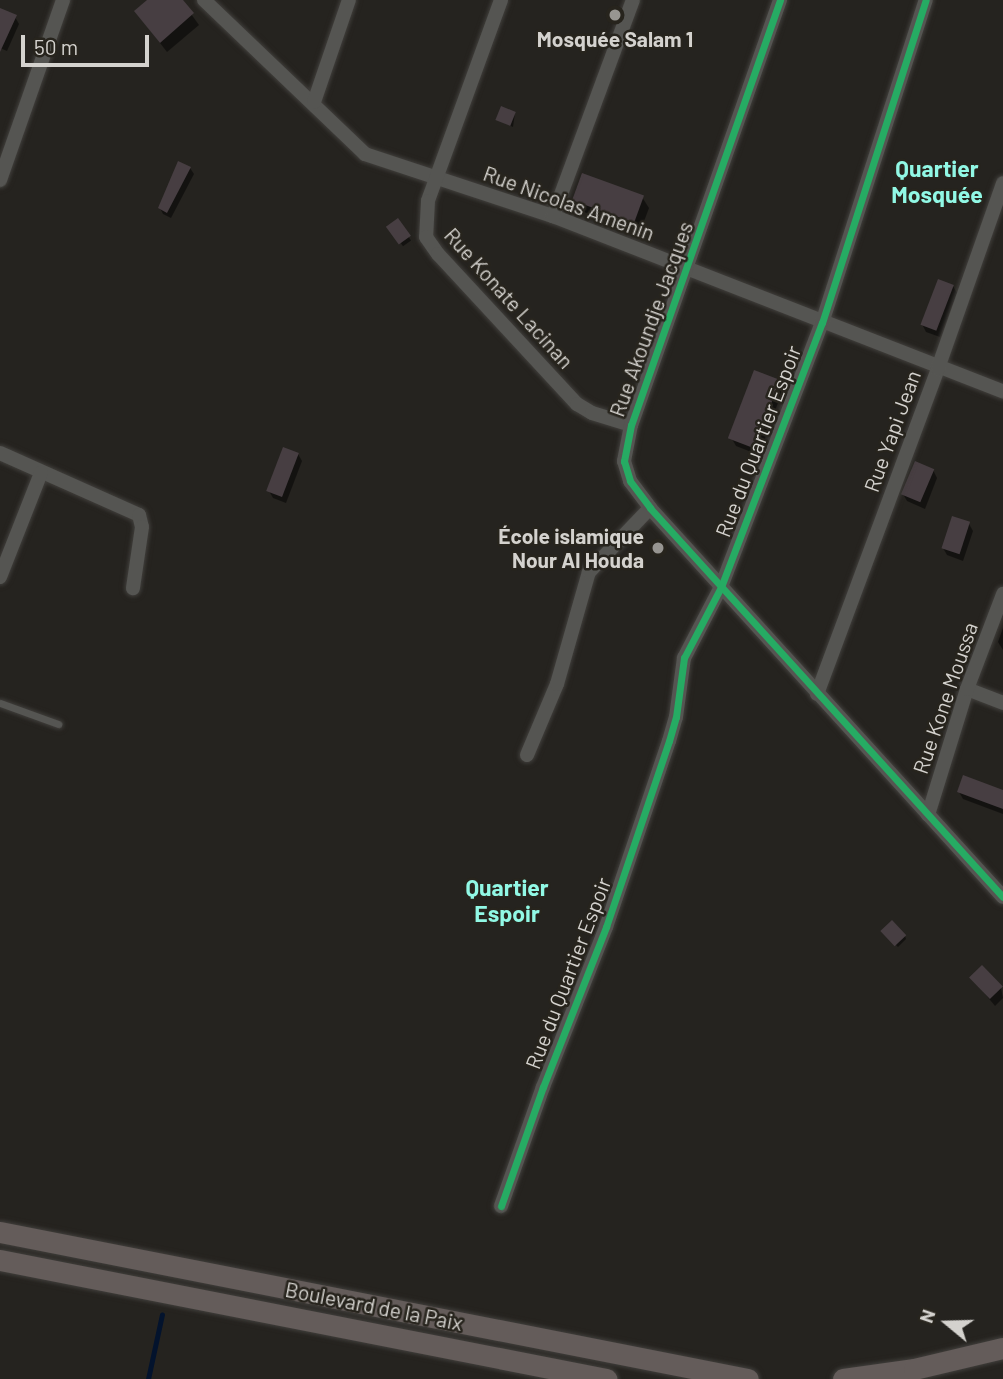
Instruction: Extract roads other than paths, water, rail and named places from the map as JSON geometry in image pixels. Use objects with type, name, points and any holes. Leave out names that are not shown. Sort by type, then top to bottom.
[{"type":"main road","name":"Boulevard de la Paix","points":[[0,1232],[748,1379]]},
{"type":"main road","name":"Boulevard de la Paix","points":[[0,1259],[607,1379]]},
{"type":"main road","points":[[843,1379],[914,1369],[1003,1349]]},
{"type":"street","points":[[0,180],[63,0]]},
{"type":"street","name":"Rue Nicolas Amenin","points":[[204,0],[314,102],[365,154],[553,216],[822,323],[1003,391]]},
{"type":"street","points":[[314,102],[349,0]]},
{"type":"street","name":"Rue Konate Lacinan","points":[[501,0],[428,201],[426,237],[438,254],[578,404],[592,413],[631,425]]},
{"type":"street","points":[[553,216],[633,0]]},
{"type":"street","name":"Rue Akoundje Jacques","points":[[780,0],[688,270],[631,425],[624,461],[631,481],[650,508],[1003,897]]},
{"type":"street","name":"Rue du Quartier Espoir","points":[[501,1206],[543,1087],[606,927],[661,764],[676,717],[684,658],[721,587],[822,323],[926,0]]},
{"type":"street","name":"Rue Yapi Jean","points":[[817,694],[938,368],[1003,183]]},
{"type":"street","points":[[0,453],[139,515],[142,527],[133,588]]},
{"type":"street","points":[[0,577],[41,473]]},
{"type":"street","points":[[527,755],[557,684],[589,572],[650,508]]},
{"type":"street","name":"Rue Kone Moussa","points":[[928,815],[967,689],[1003,594]]},
{"type":"street","points":[[967,689],[1003,702]]},
{"type":"lane","points":[[0,703],[58,724]]},
{"type":"waterway","points":[[148,1379],[162,1314]]},
{"type":"place","name":"Mosquée Salam 1","points":[[615,15]]},
{"type":"place","name":"École islamique Nour Al Houda","points":[[658,548]]},
{"type":"district","name":"Quartier Mosquée","points":[[937,181]]},
{"type":"district","name":"Quartier Espoir","points":[[507,900]]}]
